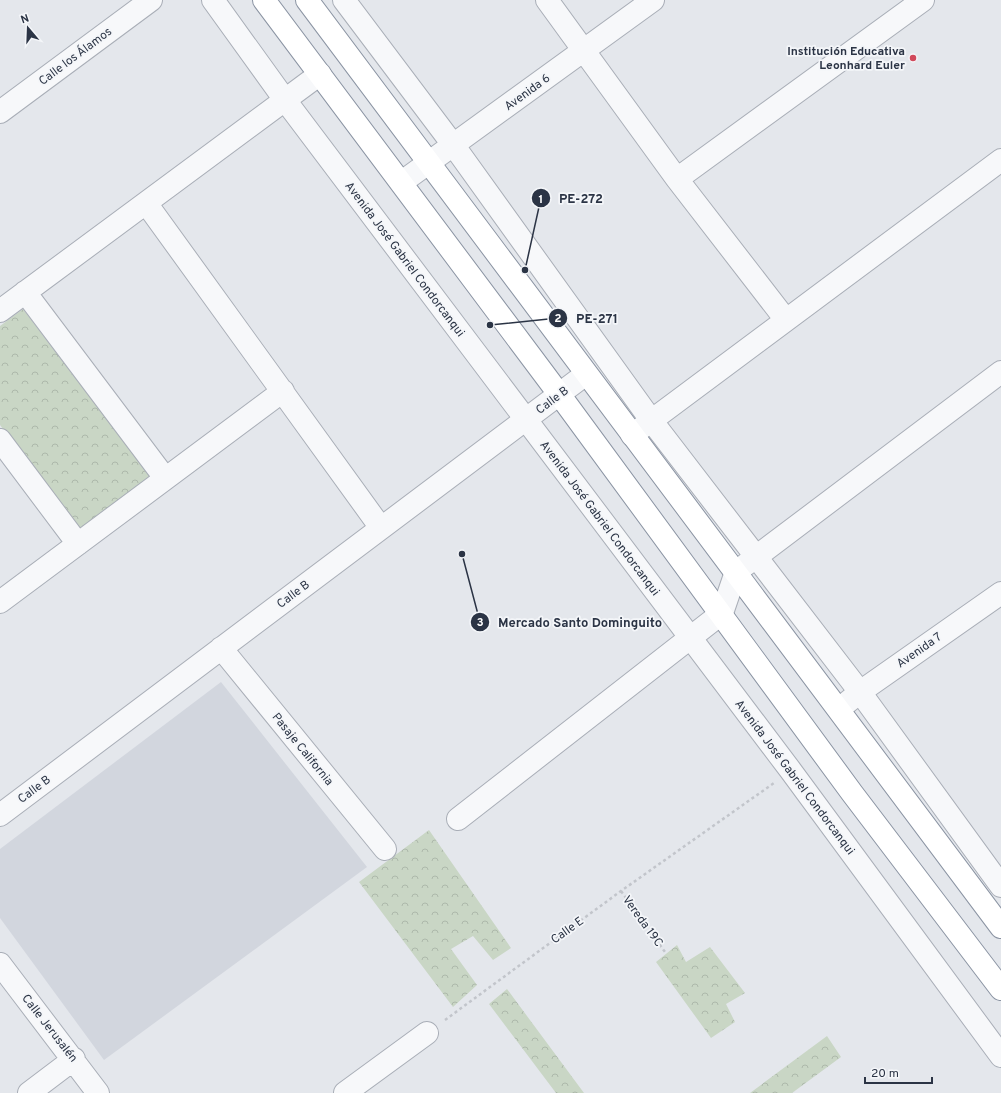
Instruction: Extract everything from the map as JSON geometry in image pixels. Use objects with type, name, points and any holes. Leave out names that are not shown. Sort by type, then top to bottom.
[{"type":"highway","points":[[264,0],[402,182],[722,613],[852,793],[1001,989]]},
{"type":"highway","points":[[307,0],[1001,927]]},
{"type":"street","name":"Calle los Álamos","points":[[0,112],[151,0]]},
{"type":"street","name":"Avenida José Gabriel Condorcanqui","points":[[213,0],[285,100],[690,638],[792,771],[1001,1056]]},
{"type":"street","points":[[344,0],[454,146],[651,420],[860,692],[1001,886]]},
{"type":"street","points":[[547,0],[677,179],[786,320]]},
{"type":"street","name":"Avenida 6","points":[[402,182],[454,146],[653,0]]},
{"type":"street","points":[[677,179],[923,0]]},
{"type":"street","points":[[0,311],[320,74]]},
{"type":"street","points":[[632,435],[1001,160]]},
{"type":"street","points":[[146,203],[381,528]]},
{"type":"street","points":[[25,292],[165,478]]},
{"type":"street","points":[[458,819],[722,613],[736,572],[1001,372]]},
{"type":"street","name":"Calle B","points":[[0,815],[586,374]]},
{"type":"street","points":[[0,602],[283,391]]},
{"type":"street","points":[[0,440],[78,544]]},
{"type":"street","name":"Avenida 7","points":[[839,709],[860,692],[1001,593]]},
{"type":"street","name":"Pasaje California","points":[[222,648],[385,849]]},
{"type":"street","name":"Calle Jerusalén","points":[[0,964],[74,1059],[98,1093]]},
{"type":"street","points":[[345,1093],[427,1033]]},
{"type":"street","points":[[29,1093],[74,1059]]},
{"type":"path","name":"Calle E","points":[[427,1033],[621,891],[792,771]]},
{"type":"path","name":"Vereda 19C","points":[[621,891],[665,952]]},
{"type":"shaded area","points":[[221,682],[367,867],[104,1060],[0,918],[0,849]]},
{"type":"green space","points":[[23,309],[152,479],[81,531],[0,425],[0,326]]},
{"type":"green space","points":[[429,830],[511,948],[493,960],[473,936],[451,949],[477,985],[453,1007],[359,882]]},
{"type":"green space","points":[[677,945],[686,962],[710,947],[745,993],[726,1004],[735,1022],[711,1038],[656,962]]},
{"type":"green space","points":[[507,989],[584,1093],[556,1093],[489,1004]]},
{"type":"green space","points":[[827,1036],[841,1057],[792,1093],[750,1093]]},
{"type":"place","name":"Institución Educativa Leonhard Euler","points":[[913,58]]},
{"type":"place","name":"PE-272","points":[[525,270]]},
{"type":"place","name":"PE-271","points":[[490,325]]},
{"type":"place","name":"Mercado Santo Dominguito","points":[[462,554]]}]
